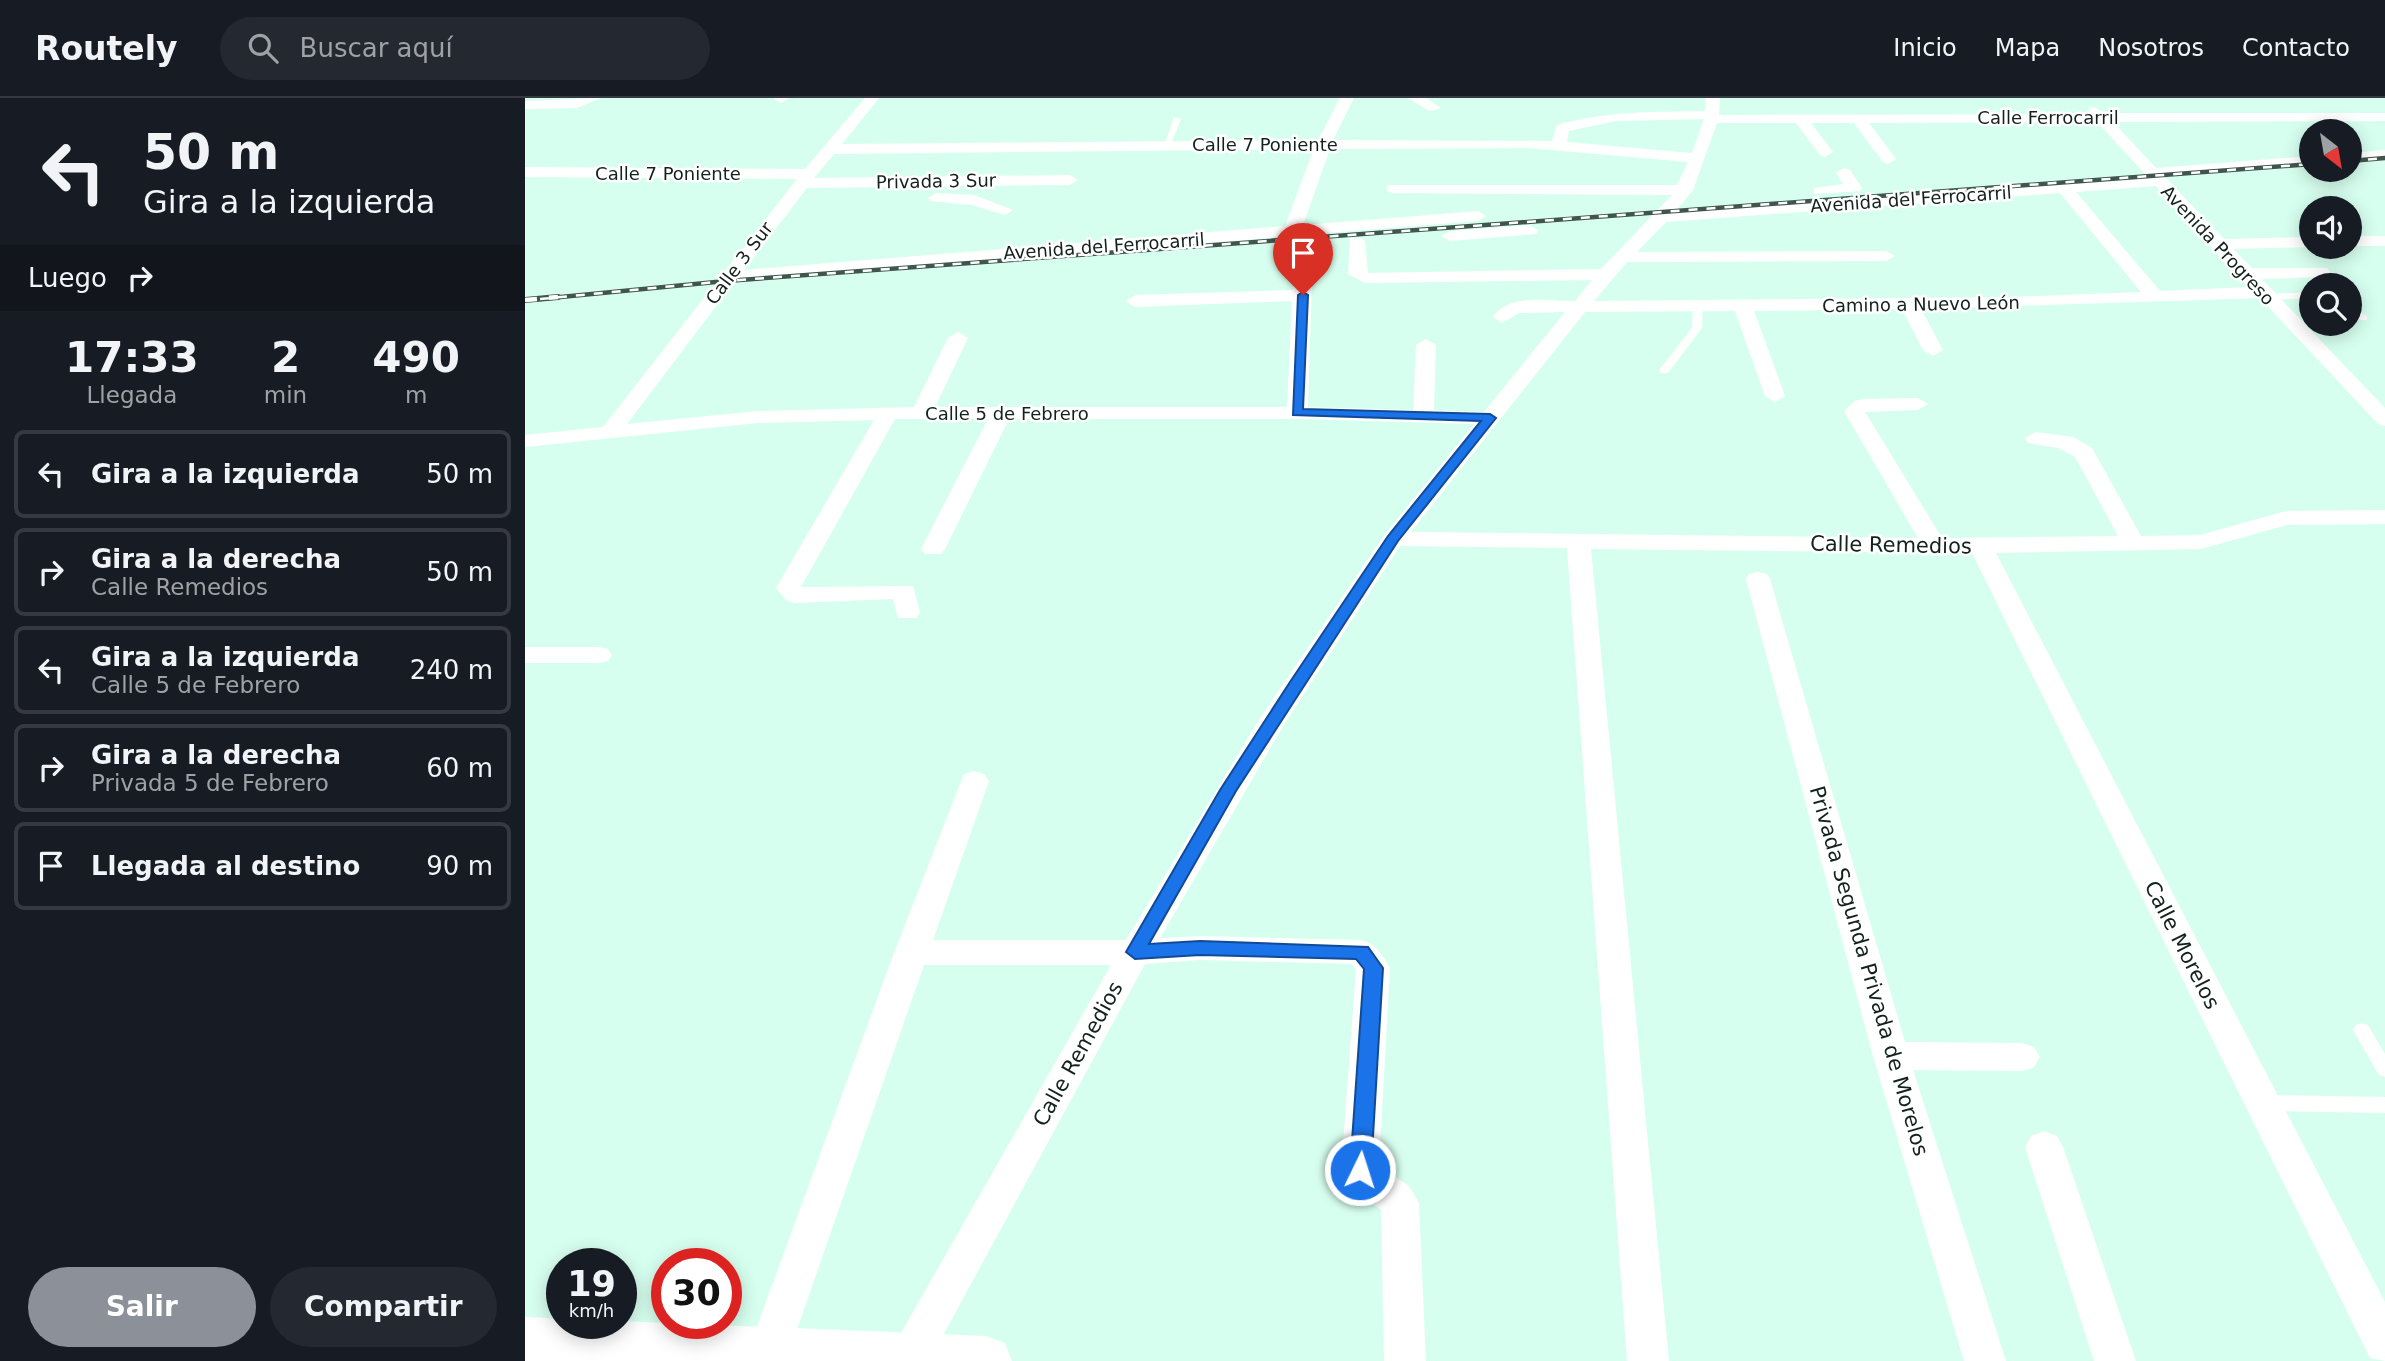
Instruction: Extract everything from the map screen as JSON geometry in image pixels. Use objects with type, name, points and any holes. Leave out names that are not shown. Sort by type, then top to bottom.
[{"type":"street","points":[[525,104],[577,104],[594,98]]},
{"type":"street","name":"Calle 3 Sur","points":[[610,432],[788,200],[872,98]]},
{"type":"street","points":[[1297,413],[1303,295],[1298,239],[1324,144],[1347,98]]},
{"type":"street","points":[[1415,98],[1434,108]]},
{"type":"street","points":[[1800,98],[1804,118],[1825,152]]},
{"type":"street","name":"Avenida Progreso","points":[[2083,98],[2264,295],[2383,415]]},
{"type":"street","name":"Calle Ferrocarril","points":[[1559,144],[1562,128],[1590,120],[1707,107],[1804,118],[1847,114],[2099,118],[2385,117]]},
{"type":"street","name":"Calle Remedios","points":[[908,1359],[1135,952],[1261,737],[1392,539],[1614,266],[1675,203],[1698,158],[1707,107]]},
{"type":"street","points":[[1847,114],[1888,159]]},
{"type":"street","name":"Calle 7 Poniente","points":[[830,149],[1167,144],[1559,144],[1698,158]]},
{"type":"street","points":[[2363,157],[2385,155]]},
{"type":"street","name":"Avenida del Ferrocarril","points":[[1675,203],[2064,188],[2299,162]]},
{"type":"street","name":"Calle 7 Poniente","points":[[525,172],[807,178]]},
{"type":"street","points":[[1393,188],[1675,203],[1854,188],[1844,173]]},
{"type":"street","name":"Privada 3 Sur","points":[[807,178],[1070,180]]},
{"type":"street","points":[[2064,188],[2154,296]]},
{"type":"street","points":[[788,200],[961,198],[1005,210]]},
{"type":"street","name":"Avenida del Ferrocarril","points":[[730,276],[1298,239],[1478,216]]},
{"type":"street","points":[[1298,239],[1356,243],[1530,230]]},
{"type":"street","points":[[2362,241],[2385,241]]},
{"type":"street","points":[[2218,244],[2299,242]]},
{"type":"street","points":[[1356,243],[1357,274],[1365,278],[1886,256]]},
{"type":"street","points":[[2245,274],[2321,272]]},
{"type":"street","points":[[1135,301],[1303,295]]},
{"type":"street","name":"Camino a Nuevo León","points":[[1502,317],[1507,310],[1518,307],[2010,303],[2154,296],[2264,295]]},
{"type":"street","points":[[1909,304],[1933,350]]},
{"type":"street","points":[[1744,306],[1775,396]]},
{"type":"street","points":[[921,413],[958,338]]},
{"type":"street","points":[[1423,416],[1426,345]]},
{"type":"street","points":[[1918,404],[1862,405],[1854,411],[1935,546]]},
{"type":"street","points":[[888,413],[788,588],[795,595],[897,590],[907,594],[907,613]]},
{"type":"street","name":"Calle 5 de Febrero","points":[[525,441],[758,417],[888,413],[1297,413],[1490,418]]},
{"type":"street","points":[[933,549],[1002,413]]},
{"type":"street","points":[[2036,438],[2064,442],[2084,453],[2133,542]]},
{"type":"street","name":"Calle Remedios","points":[[1392,539],[1935,546],[2201,542],[2286,518],[2385,516]]},
{"type":"street","points":[[1579,540],[1648,1361]]},
{"type":"street","name":"Calle Morelos","points":[[1980,546],[2385,1344]]},
{"type":"street","name":"Privada Segunda Privada de Morelos","points":[[1758,579],[1892,1056],[1985,1361]]},
{"type":"street","points":[[525,655],[600,655]]},
{"type":"street","points":[[769,1351],[974,781]]},
{"type":"street","points":[[910,953],[1135,952],[1200,948],[1361,952],[1371,962],[1360,1170],[1373,1185],[1394,1195],[1400,1203],[1405,1361]]},
{"type":"street","points":[[1892,1056],[2022,1057]]},
{"type":"street","points":[[2044,1147],[2115,1361]]},
{"type":"street","points":[[525,1342],[986,1361]]},
{"type":"lane","points":[[1167,144],[1177,119]]},
{"type":"lane","points":[[2264,295],[2299,295]]},
{"type":"lane","points":[[1664,371],[1697,328],[1698,306]]},
{"type":"lane","points":[[2362,1030],[2385,1070]]},
{"type":"lane","points":[[2262,1103],[2385,1105]]},
{"type":"railway","points":[[2363,160],[2385,158]]},
{"type":"railway","points":[[540,299],[726,281],[2299,165]]},
{"type":"railway","points":[[525,300],[558,297]]},
{"type":"route","points":[[1303,295],[1297,413],[1490,418],[1392,539],[1228,790],[1135,952],[1200,948],[1361,952],[1373,968],[1360,1170]]}]
